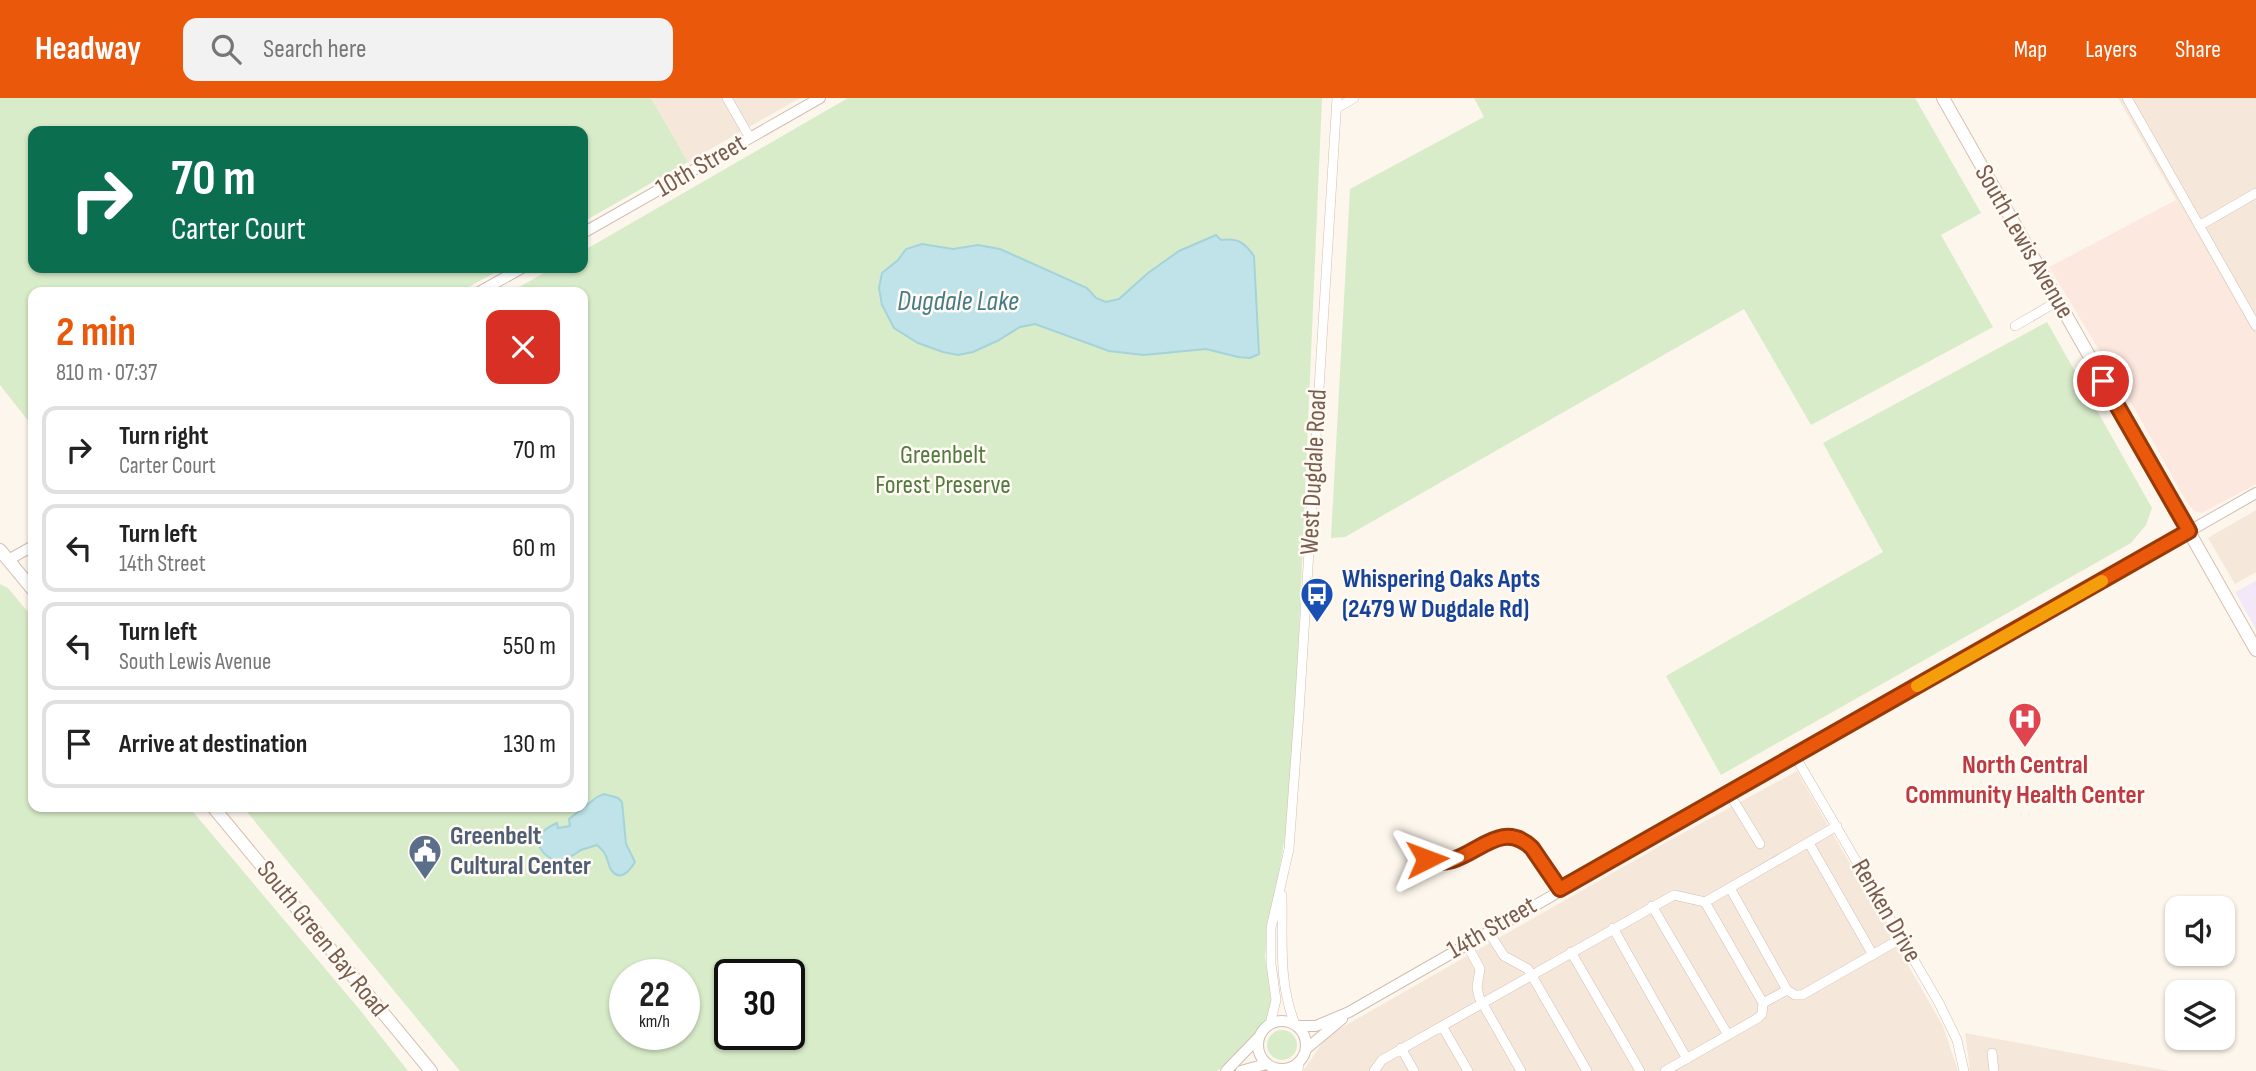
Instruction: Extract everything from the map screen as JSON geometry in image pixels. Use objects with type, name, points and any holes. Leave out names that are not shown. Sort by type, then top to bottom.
[{"type":"main road","name":"South Lewis Avenue","points":[[1943,98],[2256,650]]},
{"type":"main road","points":[[3,558],[28,585]]},
{"type":"main road","name":"South Green Bay Road","points":[[217,812],[430,1071]]},
{"type":"street","points":[[727,98],[750,138]]},
{"type":"street","name":"10th Street","points":[[588,230],[820,98]]},
{"type":"street","points":[[1337,103],[1354,98]]},
{"type":"street","points":[[2127,98],[2256,326]]},
{"type":"street","name":"West Dugdale Road","points":[[1281,887],[1289,849],[1300,699],[1337,103]]},
{"type":"street","points":[[2199,226],[2256,192]]},
{"type":"street","points":[[488,287],[513,273]]},
{"type":"street","points":[[2015,326],[2058,301]]},
{"type":"street","name":"14th Street","points":[[1296,1025],[1316,1026],[1349,1012],[2256,493]]},
{"type":"street","points":[[3,558],[28,548]]},
{"type":"street","name":"Renken Drive","points":[[1794,756],[1838,826],[1948,1020],[1957,1040],[1964,1071]]},
{"type":"street","points":[[1729,793],[1760,844]]},
{"type":"street","points":[[1374,1071],[1382,1060],[1401,1048],[1652,906],[1674,895],[1705,902],[1838,826]]},
{"type":"street","points":[[1409,846],[1427,859],[1446,863],[1500,837],[1519,839],[1527,843],[1539,856],[1560,889]]},
{"type":"street","points":[[1809,843],[1873,955]]},
{"type":"street","points":[[1226,1071],[1270,1024],[1276,1000],[1271,964],[1271,928],[1281,887]]},
{"type":"street","points":[[1241,1071],[1298,1067],[1306,1049],[1305,1036],[1296,1025],[1286,998],[1282,971],[1281,887]]},
{"type":"street","points":[[1730,888],[1787,989],[1795,995],[1802,995],[1902,938]]},
{"type":"street","points":[[1665,1071],[1758,1018],[1762,1013],[1763,1003],[1705,902]]},
{"type":"street","points":[[1652,906],[1728,1035]]},
{"type":"street","points":[[1613,928],[1687,1059]]},
{"type":"street","points":[[1488,931],[1504,956],[1525,965],[1587,1071]]},
{"type":"street","points":[[1466,943],[1480,969],[1477,987],[1482,1003],[1521,1071]]},
{"type":"street","points":[[1571,952],[1640,1071]]},
{"type":"street","points":[[1763,1003],[1787,989]]},
{"type":"street","name":"14th Street","points":[[1306,1049],[1349,1012]]},
{"type":"street","points":[[1270,1024],[1283,1021],[1296,1025]]},
{"type":"street","points":[[1442,1026],[1468,1071]]},
{"type":"street","points":[[1258,1038],[1258,1052],[1271,1067]]},
{"type":"street","points":[[1401,1048],[1414,1071]]},
{"type":"street","points":[[1992,1053],[1994,1071]]},
{"type":"shaded area","points":[[651,98],[800,98],[688,162]]},
{"type":"shaded area","points":[[2118,98],[2256,98],[2256,335],[2249,327]]},
{"type":"shaded area","points":[[2176,200],[2256,335],[2256,484],[2202,513],[2194,511],[2186,501],[2133,406],[2049,267]]},
{"type":"shaded area","points":[[2256,510],[2256,572],[2235,584],[2208,538]]},
{"type":"shaded area","points":[[2256,581],[2256,629],[2235,592]]},
{"type":"shaded area","points":[[1797,771],[1943,1026],[1958,1071],[1303,1071],[1327,1036],[1672,839]]},
{"type":"shaded area","points":[[1965,1033],[2169,1071],[1970,1071]]},
{"type":"green space","points":[[0,98],[651,98],[688,162],[588,219],[588,126],[28,126],[28,273],[494,273],[469,287],[28,287],[28,421],[0,385]]},
{"type":"green space","name":"Greenbelt Forest Preserve","points":[[848,98],[1322,98],[1292,795],[1265,955],[1272,1009],[1265,1022],[1237,1055],[1217,1071],[460,1071],[247,812],[588,812],[588,287],[519,287],[544,273],[588,273],[588,248]]},
{"type":"green space","points":[[1474,98],[1915,98],[1981,213],[1941,235],[1993,327],[1811,425],[1744,309],[1345,537],[1331,538],[1350,189],[1484,117]]},
{"type":"green space","points":[[2047,322],[2152,508],[2146,525],[2131,543],[1721,775],[1666,676],[1883,552],[1823,443]]},
{"type":"green space","points":[[0,584],[8,588],[28,612],[28,812],[193,812],[408,1071],[0,1071]]},
{"type":"green space","points":[[1282,1030],[1293,1034],[1297,1045],[1293,1056],[1282,1060],[1271,1056],[1267,1045],[1271,1034]]},
{"type":"water","name":"Dugdale Lake","points":[[1216,235],[1221,240],[1240,242],[1254,256],[1259,354],[1250,358],[1206,349],[1144,355],[1109,351],[1035,324],[1020,327],[973,352],[958,355],[918,343],[894,328],[882,305],[879,288],[882,273],[898,260],[906,249],[922,244],[953,249],[978,245],[1000,249],[1087,288],[1096,298],[1106,302],[1119,299],[1148,273],[1179,251]]},
{"type":"water","points":[[604,794],[622,802],[626,844],[635,862],[622,875],[615,874],[597,845],[581,850],[561,863],[546,855],[539,844],[542,833],[548,828],[557,823],[558,828],[570,826],[569,819],[578,812],[588,812],[588,804]]},
{"type":"slow traffic","points":[[1917,686],[2102,581]]},
{"type":"place","name":"Whispering Oaks Apts (2479 W Dugdale Rd)","points":[[1317,624]]},
{"type":"place","name":"North Central Community Health Center","points":[[2025,749]]},
{"type":"place","name":"Greenbelt Cultural Center","points":[[425,881]]},
{"type":"route","points":[[1427,859],[1446,863],[1500,837],[1511,837],[1527,843],[1532,848],[1560,889],[2189,531],[2103,381]]}]
